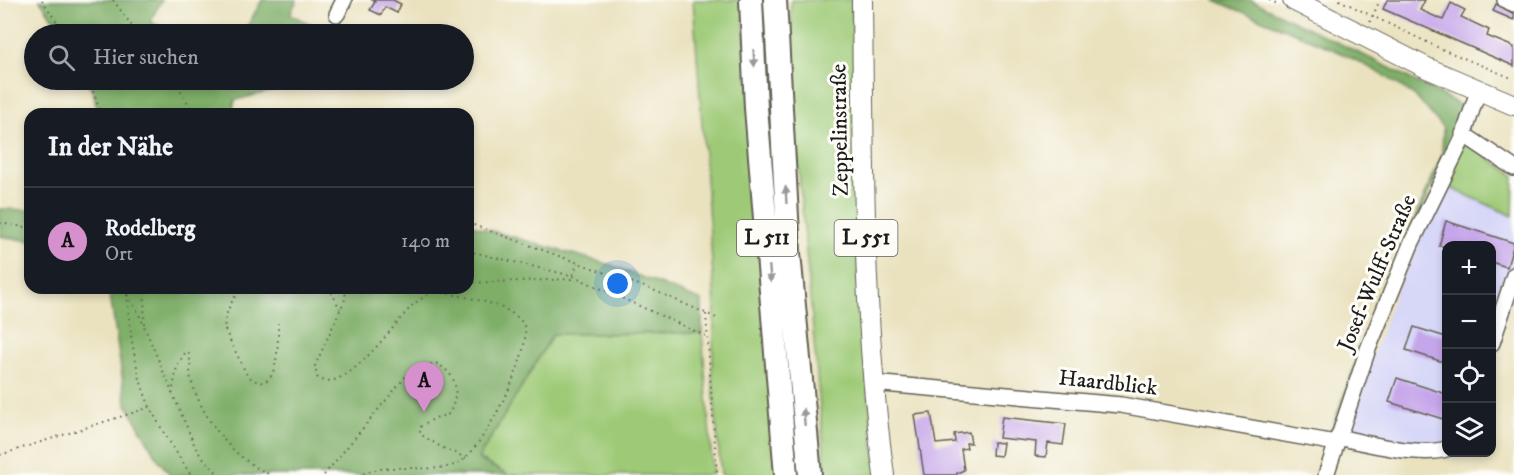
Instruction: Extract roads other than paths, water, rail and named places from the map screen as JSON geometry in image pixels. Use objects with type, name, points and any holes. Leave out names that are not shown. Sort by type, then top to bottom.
[{"type":"highway","name":"L 511","points":[[751,0],[756,108],[786,475]]},
{"type":"highway","name":"L 511","points":[[775,0],[789,253],[810,475]]},
{"type":"main road","name":"Zeppelinstraße","points":[[862,0],[867,282],[872,383],[884,475]]},
{"type":"main road","points":[[1293,0],[1478,91],[1514,105]]},
{"type":"street","points":[[1505,0],[1514,4]]},
{"type":"street","name":"Josef-Wulff-Straße","points":[[1326,475],[1368,349],[1411,244],[1464,134],[1478,91]]},
{"type":"street","points":[[1464,134],[1514,168]]},
{"type":"street","points":[[1496,329],[1514,275]]},
{"type":"street","name":"Haardblick","points":[[872,383],[1121,405],[1337,440],[1442,451]]},
{"type":"place","name":"Rodelberg","points":[[424,412]]}]
